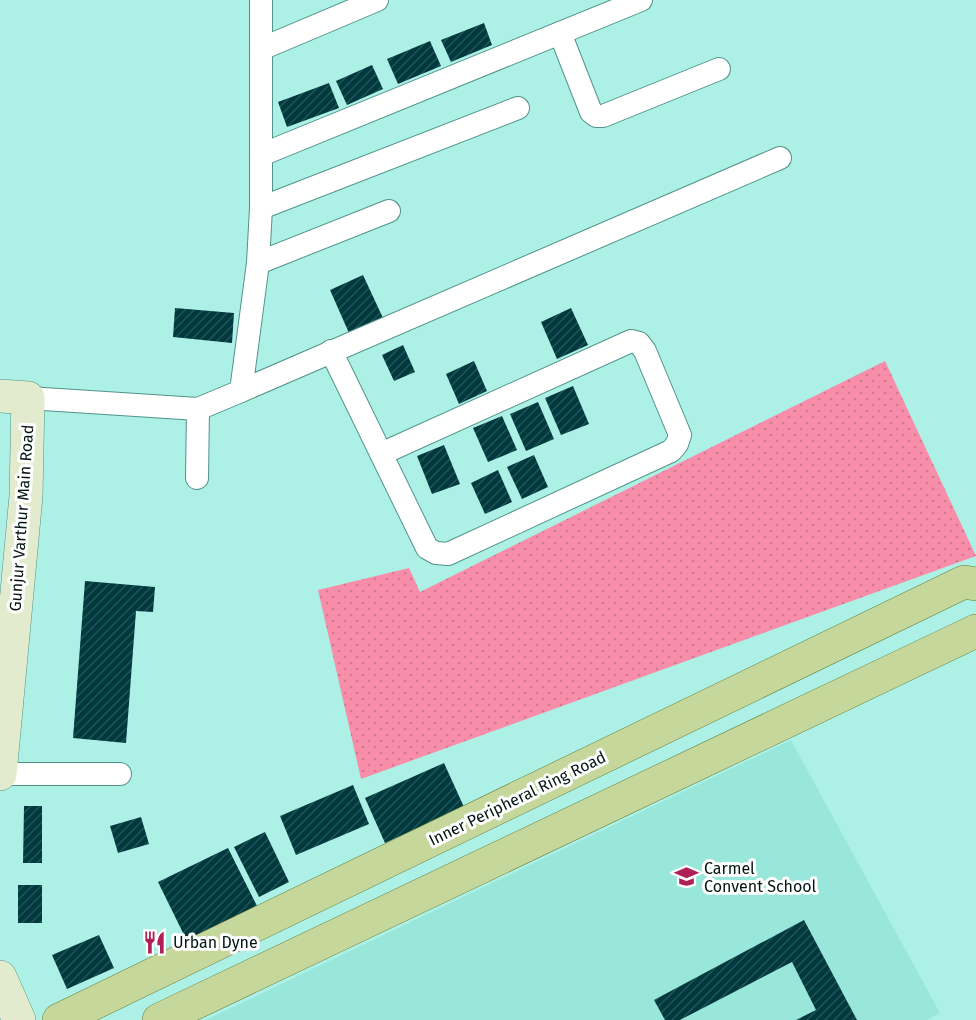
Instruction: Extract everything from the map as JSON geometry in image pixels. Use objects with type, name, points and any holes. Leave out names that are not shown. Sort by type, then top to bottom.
[{"type":"main road","name":"Gunjur Varthur Main Road","points":[[0,774],[26,496],[14,397]]},
{"type":"main road","name":"Inner Peripheral Ring Road","points":[[59,1020],[964,582],[976,584]]},
{"type":"main road","points":[[159,1020],[976,631]]},
{"type":"main road","points":[[0,977],[19,1020]]},
{"type":"street","points":[[241,391],[258,263],[261,208],[261,0]]},
{"type":"street","points":[[261,49],[377,0]]},
{"type":"street","points":[[261,155],[641,0]]},
{"type":"street","points":[[560,33],[591,112],[596,116],[603,116],[719,69]]},
{"type":"street","points":[[261,208],[518,108]]},
{"type":"street","points":[[14,397],[198,409],[780,158]]},
{"type":"street","points":[[258,263],[389,211]]},
{"type":"street","points":[[332,351],[381,454],[427,548],[436,553],[448,554],[670,451],[677,444],[680,435],[645,351],[639,343],[631,341],[381,454]]},
{"type":"street","points":[[197,478],[198,409]]},
{"type":"street","points":[[0,774],[120,774]]},
{"type":"shaded area","points":[[885,361],[976,556],[361,779],[318,590],[409,568],[420,592]]},
{"type":"shaded area","name":"Carmel Convent School","points":[[791,740],[940,1013],[927,1020],[206,1020]]},
{"type":"building","points":[[484,23],[492,45],[451,62],[441,40]]},
{"type":"building","points":[[430,41],[441,66],[398,84],[387,59]]},
{"type":"building","points":[[372,65],[383,89],[347,105],[336,81]]},
{"type":"building","points":[[329,83],[339,108],[287,127],[278,102]]},
{"type":"building","points":[[363,275],[383,318],[349,333],[330,290]]},
{"type":"building","points":[[175,308],[234,313],[232,343],[173,337]]},
{"type":"building","points":[[571,308],[588,345],[557,359],[541,322]]},
{"type":"building","points":[[403,345],[415,372],[394,381],[382,355]]},
{"type":"building","points":[[474,361],[487,391],[459,404],[446,374]]},
{"type":"building","points":[[573,386],[589,424],[561,435],[545,398]]},
{"type":"building","points":[[538,402],[554,439],[526,451],[510,414]]},
{"type":"building","points":[[502,416],[517,450],[488,462],[473,428]]},
{"type":"building","points":[[444,445],[460,484],[432,494],[417,456]]},
{"type":"building","points":[[534,455],[548,487],[522,499],[507,467]]},
{"type":"building","points":[[498,470],[512,502],[485,514],[471,483]]},
{"type":"building","points":[[85,581],[155,587],[153,612],[136,611],[126,743],[73,738]]},
{"type":"building","points":[[444,763],[464,807],[385,843],[365,798]]},
{"type":"building","points":[[353,785],[369,824],[296,855],[280,816]]},
{"type":"building","points":[[24,806],[42,806],[42,863],[23,863]]},
{"type":"building","points":[[141,817],[149,844],[118,853],[110,826]]},
{"type":"building","points":[[265,832],[289,882],[259,897],[234,847]]},
{"type":"building","points":[[228,848],[257,906],[187,941],[158,882]]},
{"type":"building","points":[[18,885],[42,885],[42,923],[18,923]]},
{"type":"building","points":[[804,920],[857,1020],[796,1020],[816,1010],[792,962],[680,1020],[665,1020],[654,1000]]},
{"type":"building","points":[[99,935],[114,968],[67,989],[52,955]]},
{"type":"place","name":"Carmel Convent School","points":[[686,877]]},
{"type":"place","name":"Urban Dyne","points":[[155,942]]}]
